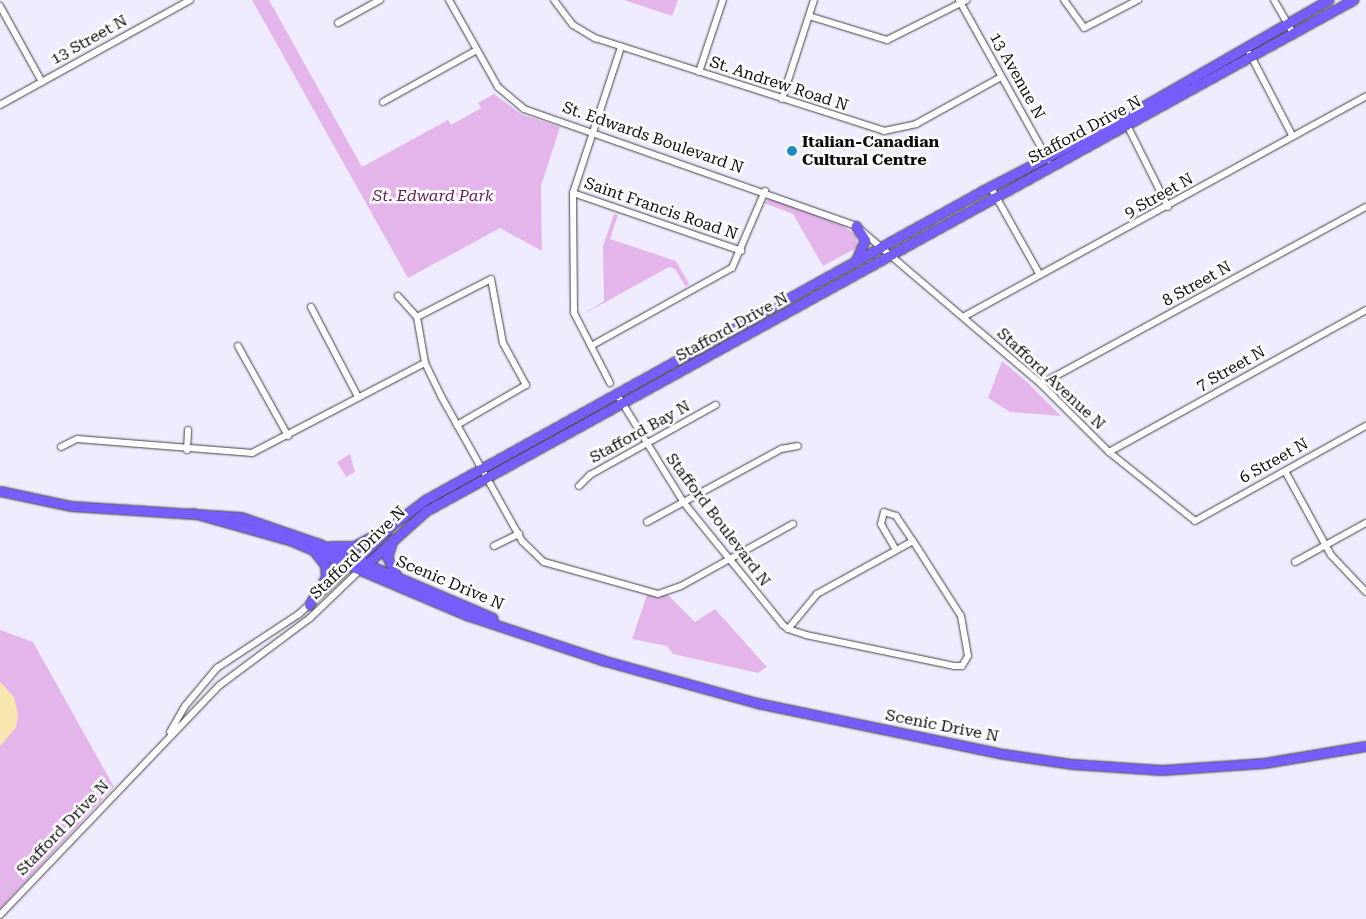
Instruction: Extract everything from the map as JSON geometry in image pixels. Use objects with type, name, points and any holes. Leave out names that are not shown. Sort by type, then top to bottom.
[{"type":"main road","name":"Stafford Drive N","points":[[1125,121],[1246,46],[1328,0]]},
{"type":"main road","name":"Stafford Drive N","points":[[394,529],[488,479],[890,255],[995,196],[1049,162],[1251,57],[1353,0]]},
{"type":"main road","name":"Stafford Drive N","points":[[358,565],[425,500],[618,396],[990,186],[1049,162]]},
{"type":"main road","points":[[854,263],[864,247],[856,226]]},
{"type":"main road","name":"Scenic Drive N","points":[[0,491],[71,506],[241,517],[358,565],[469,616],[757,703],[1038,760],[1105,767],[1196,769],[1292,760],[1366,746]]},
{"type":"main road","points":[[314,546],[354,546],[394,529]]},
{"type":"main road","points":[[394,529],[388,560],[393,573],[405,580]]},
{"type":"main road","points":[[309,605],[326,577],[323,561],[314,546]]},
{"type":"main road","name":"Scenic Drive N","points":[[358,565],[405,580],[523,632]]},
{"type":"street","name":"13 Street N","points":[[0,105],[190,0]]},
{"type":"street","points":[[338,23],[380,0]]},
{"type":"street","name":"St. Edwards Boulevard N","points":[[450,0],[498,87],[524,109],[765,191],[856,226],[890,255]]},
{"type":"street","name":"St. Andrew Road N","points":[[554,0],[573,26],[621,47],[782,100],[890,132],[916,124],[1002,77]]},
{"type":"street","points":[[699,72],[723,0]]},
{"type":"street","points":[[782,100],[814,0]]},
{"type":"street","points":[[809,16],[887,40],[967,0]]},
{"type":"street","points":[[1064,0],[1081,27],[1138,0]]},
{"type":"street","points":[[1274,0],[1293,33]]},
{"type":"street","name":"13 Avenue N","points":[[960,2],[1049,162]]},
{"type":"street","points":[[0,6],[42,82]]},
{"type":"street","points":[[1246,46],[1293,137]]},
{"type":"street","points":[[610,383],[574,313],[573,193],[621,47]]},
{"type":"street","points":[[383,102],[477,50]]},
{"type":"street","name":"9 Street N","points":[[963,317],[1168,207],[1366,96]]},
{"type":"street","points":[[1125,121],[1168,207]]},
{"type":"street","points":[[990,186],[1040,275]]},
{"type":"street","points":[[590,346],[732,268],[741,251],[765,191]]},
{"type":"street","name":"Saint Francis Road N","points":[[573,193],[741,251]]},
{"type":"street","name":"8 Street N","points":[[1041,384],[1366,207]]},
{"type":"street","name":"Stafford Avenue N","points":[[890,255],[1041,384],[1109,452],[1196,521]]},
{"type":"street","points":[[417,317],[492,279],[503,343],[526,385],[457,425]]},
{"type":"street","points":[[398,296],[417,317],[425,363],[482,470],[519,534],[534,554],[552,566],[647,595],[673,590],[793,524]]},
{"type":"street","points":[[311,307],[358,397]]},
{"type":"street","name":"7 Street N","points":[[1109,452],[1366,310]]},
{"type":"street","points":[[238,346],[288,436]]},
{"type":"street","points":[[61,447],[77,439],[187,450],[252,453],[288,436],[358,397],[425,363]]},
{"type":"street","name":"Stafford Boulevard N","points":[[618,396],[646,445],[684,503],[728,560],[788,629]]},
{"type":"street","name":"Stafford Bay N","points":[[579,486],[716,405]]},
{"type":"street","name":"6 Street N","points":[[1196,521],[1366,426]]},
{"type":"street","points":[[187,450],[188,430]]},
{"type":"street","points":[[648,522],[781,449],[798,446]]},
{"type":"street","points":[[1285,471],[1325,545],[1366,592]]},
{"type":"street","points":[[896,550],[881,524],[884,512],[896,516],[965,623],[968,656],[962,666],[788,629],[817,594],[896,550],[912,541]]},
{"type":"street","points":[[1295,562],[1366,523]]},
{"type":"street","points":[[494,546],[519,534]]},
{"type":"street","name":"Stafford Drive N","points":[[166,737],[185,706],[217,668],[309,605],[358,565]]},
{"type":"street","name":"Stafford Drive N","points":[[0,915],[166,737],[234,673],[310,618],[358,565]]},
{"type":"green space","name":"St. Edward Park","points":[[252,0],[269,0],[362,167],[448,120],[451,125],[481,108],[478,103],[494,94],[521,114],[560,127],[541,186],[542,251],[500,228],[408,278]]},
{"type":"green space","points":[[624,0],[678,0],[672,16]]},
{"type":"green space","points":[[771,198],[842,225],[856,235],[858,247],[823,266],[793,214],[764,203]]},
{"type":"green space","points":[[614,214],[618,215],[610,239],[676,261],[689,284],[686,287],[675,269],[669,267],[580,316],[604,301],[603,246]]},
{"type":"green space","points":[[1002,361],[1027,382],[1061,416],[1010,412],[988,398]]},
{"type":"green space","points":[[350,454],[355,472],[346,477],[337,462]]},
{"type":"green space","points":[[666,593],[695,622],[715,609],[767,667],[758,673],[673,654],[667,646],[632,639],[647,595]]},
{"type":"green space","points":[[0,630],[33,642],[114,787],[0,909]]},
{"type":"shaded area","points":[[0,682],[14,697],[18,715],[16,727],[0,746]]},
{"type":"place","name":"Italian-Canadian Cultural Centre","points":[[792,151]]}]
